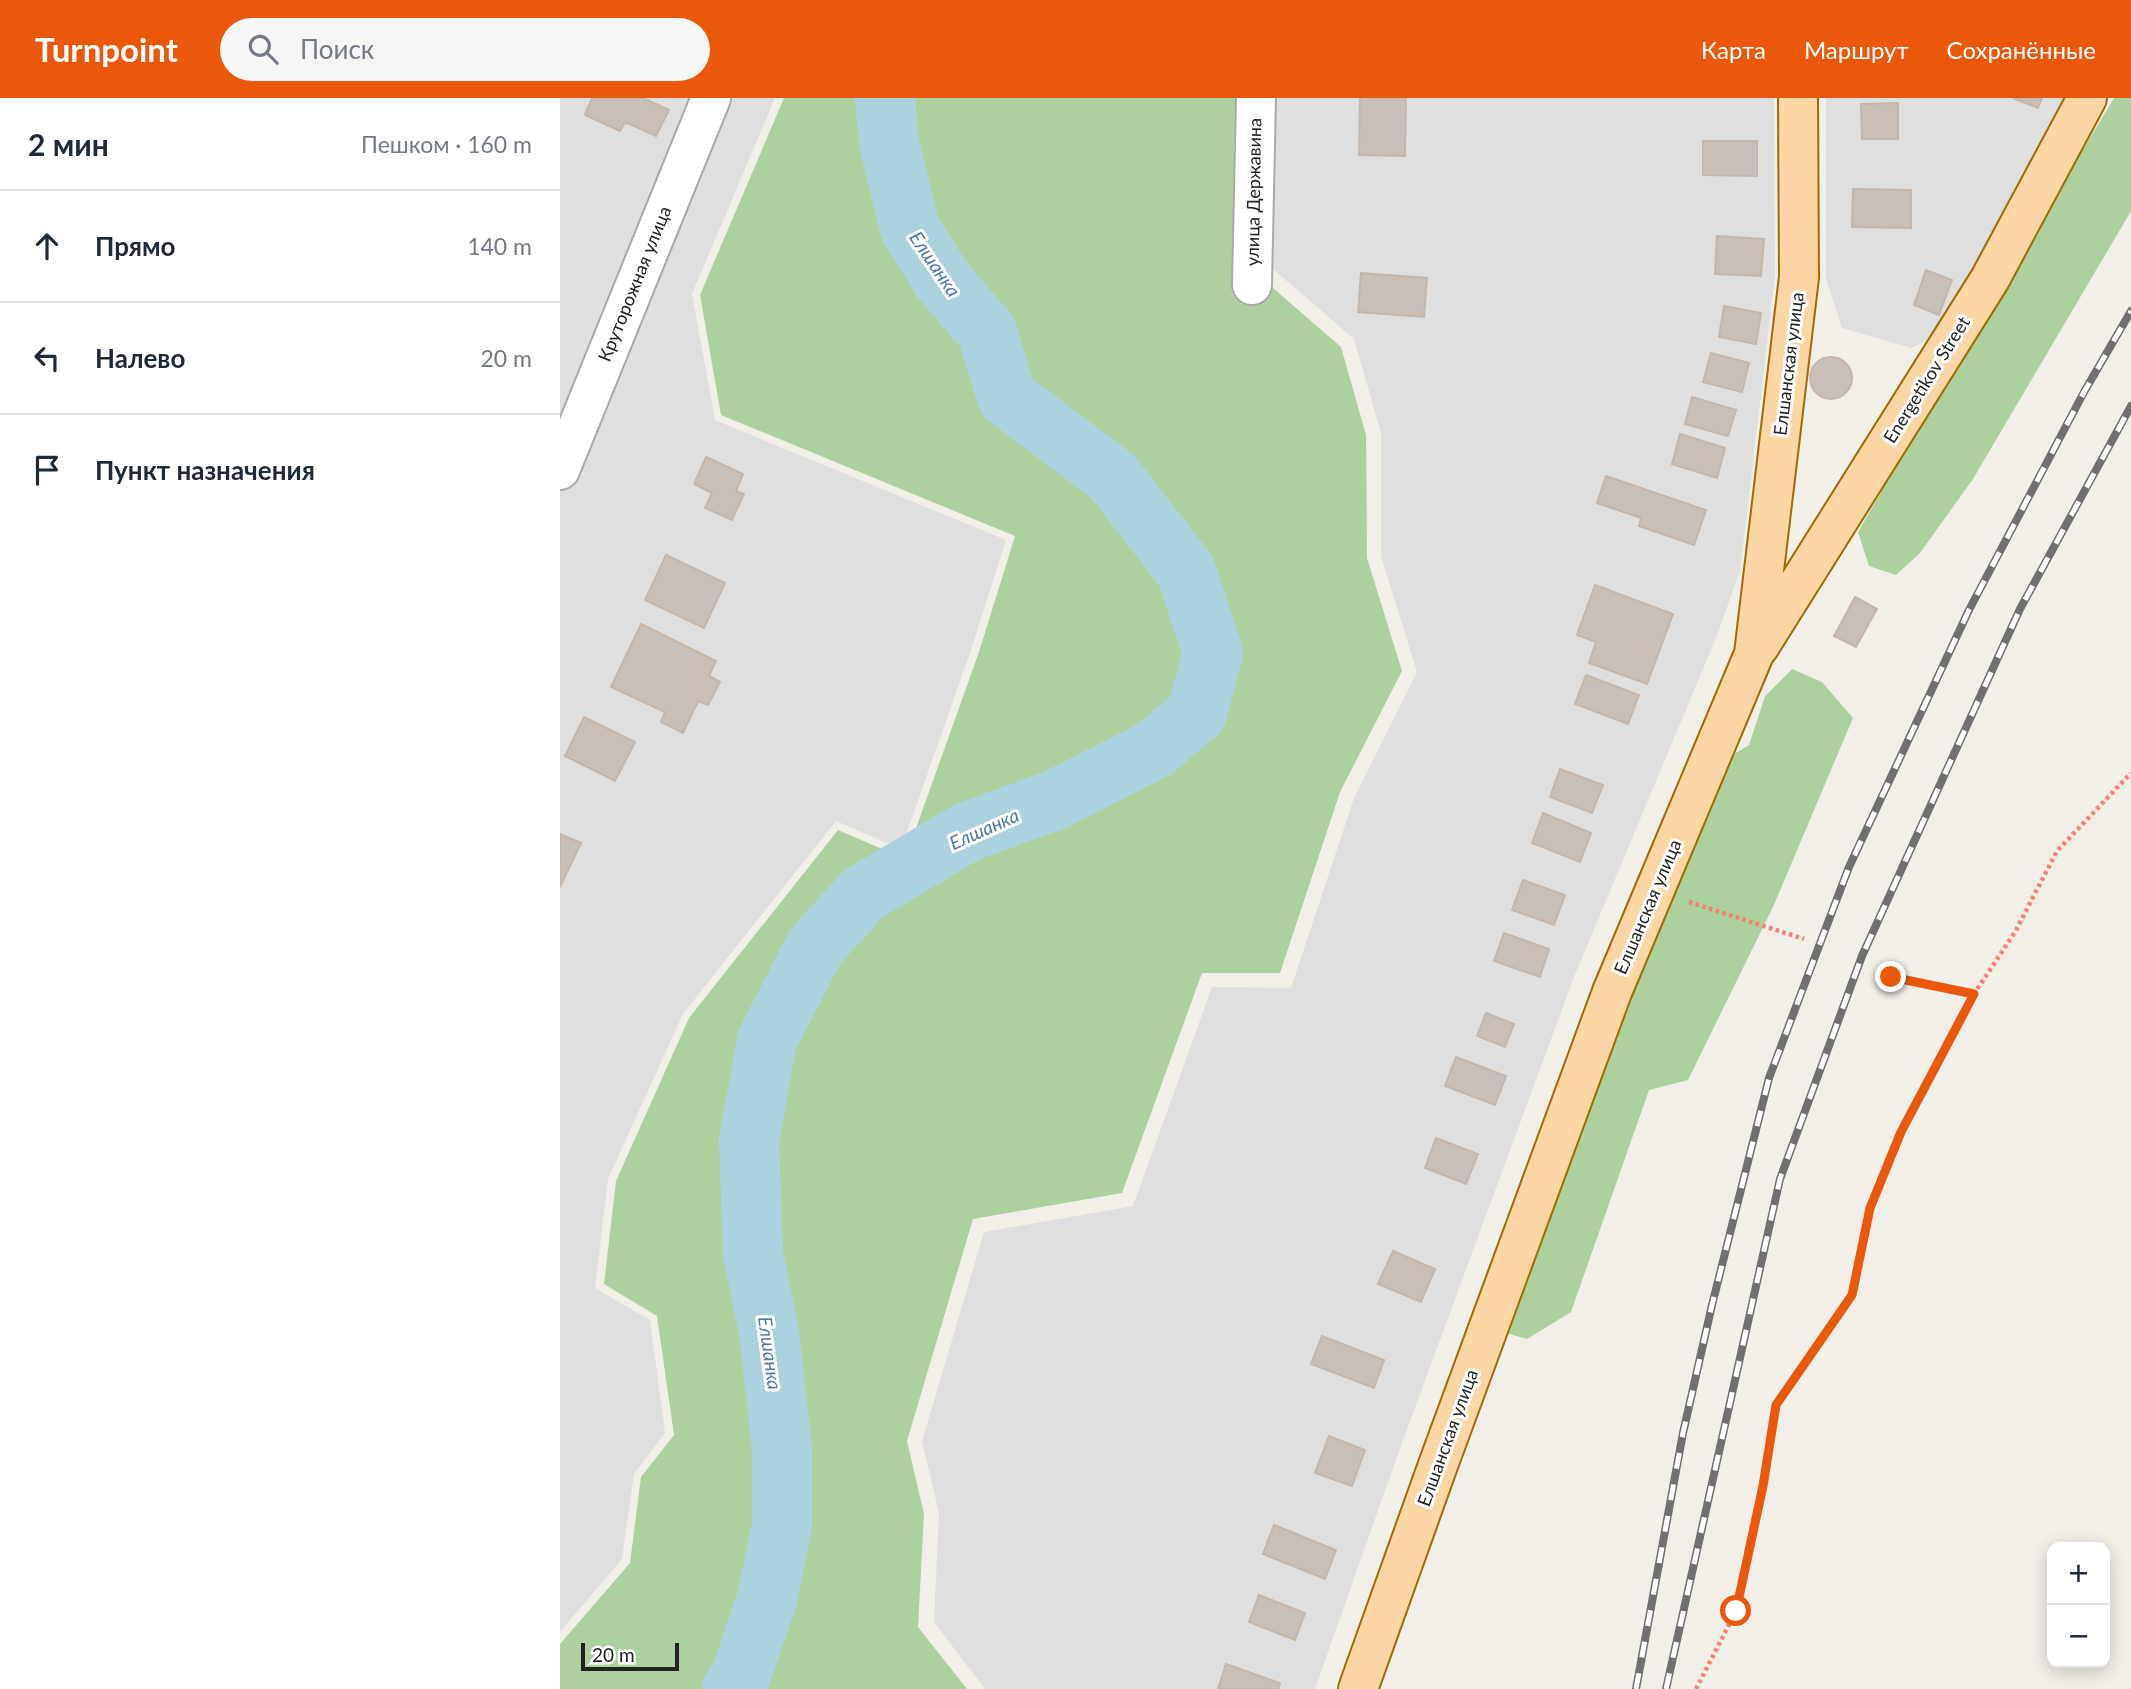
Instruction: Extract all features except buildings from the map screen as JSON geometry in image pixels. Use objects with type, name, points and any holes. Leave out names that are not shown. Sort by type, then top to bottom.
[{"type":"main road","name":"Елшанская улица","points":[[1358,1689],[1612,992],[1754,654],[1799,277],[1798,98]]},
{"type":"main road","name":"Energetikov Street","points":[[1754,654],[1990,279],[2087,98]]},
{"type":"street","name":"Круторожная улица","points":[[560,470],[711,98]]},
{"type":"street","name":"улица Державина","points":[[1252,285],[1256,98]]},
{"type":"path","points":[[1696,1689],[1736,1611],[1763,1486],[1776,1405],[1852,1295],[1870,1208],[1901,1132],[1974,994],[2015,932],[2057,851],[2131,773]]},
{"type":"path","points":[[1655,891],[1804,939]]},
{"type":"path","points":[[1891,977],[1974,994]]},
{"type":"shaded area","points":[[560,98],[775,98],[692,294],[715,420],[1006,540],[971,650],[901,849],[836,821],[683,1014],[608,1179],[595,1288],[650,1320],[665,1433],[634,1474],[622,1559],[560,1632]]},
{"type":"shaded area","points":[[1270,98],[1774,98],[1775,276],[1740,571],[1716,638],[1574,977],[1399,1451],[1315,1689],[985,1689],[934,1622],[939,1513],[922,1441],[984,1232],[1133,1206],[1212,987],[1291,988],[1354,798],[1417,672],[1381,556],[1381,433],[1354,339],[1258,256]]},
{"type":"shaded area","points":[[1826,98],[2074,98],[1943,332],[1911,348],[1842,328],[1826,279]]},
{"type":"green space","points":[[784,98],[1256,98],[1243,262],[1341,347],[1366,435],[1367,558],[1402,671],[1340,792],[1280,973],[1202,973],[1122,1193],[973,1219],[907,1441],[924,1514],[918,1627],[967,1689],[560,1689],[560,1644],[630,1563],[641,1477],[674,1435],[657,1316],[604,1284],[616,1181],[689,1018],[838,830],[905,859],[979,652],[1015,536],[721,415],[700,295]]},
{"type":"green space","points":[[2114,98],[2131,98],[2131,211],[1973,479],[1920,553],[1896,575],[1869,566],[1858,532],[2000,287]]},
{"type":"green space","points":[[1792,669],[1822,682],[1853,718],[1773,907],[1688,1080],[1649,1090],[1571,1312],[1527,1339],[1502,1332],[1613,1022],[1734,754],[1749,745],[1765,696]]},
{"type":"waterway","name":"Елшанка","points":[[732,1689],[741,1675],[767,1599],[782,1525],[782,1449],[769,1332],[753,1254],[749,1141],[767,1040],[815,947],[863,894],[967,832],[1055,800],[1155,749],[1197,713],[1213,653],[1186,571],[1113,477],[1007,397],[987,332],[943,281],[910,229],[889,143],[885,98]]},
{"type":"railway","points":[[1636,1689],[1683,1433],[1769,1078],[1849,867],[1969,610],[2084,392],[2131,311]]},
{"type":"railway","points":[[1666,1689],[1780,1179],[1862,956],[2020,609],[2131,406]]},
{"type":"route","points":[[1736,1611],[1763,1486],[1776,1405],[1852,1295],[1870,1208],[1901,1132],[1974,994],[1891,977]]}]
